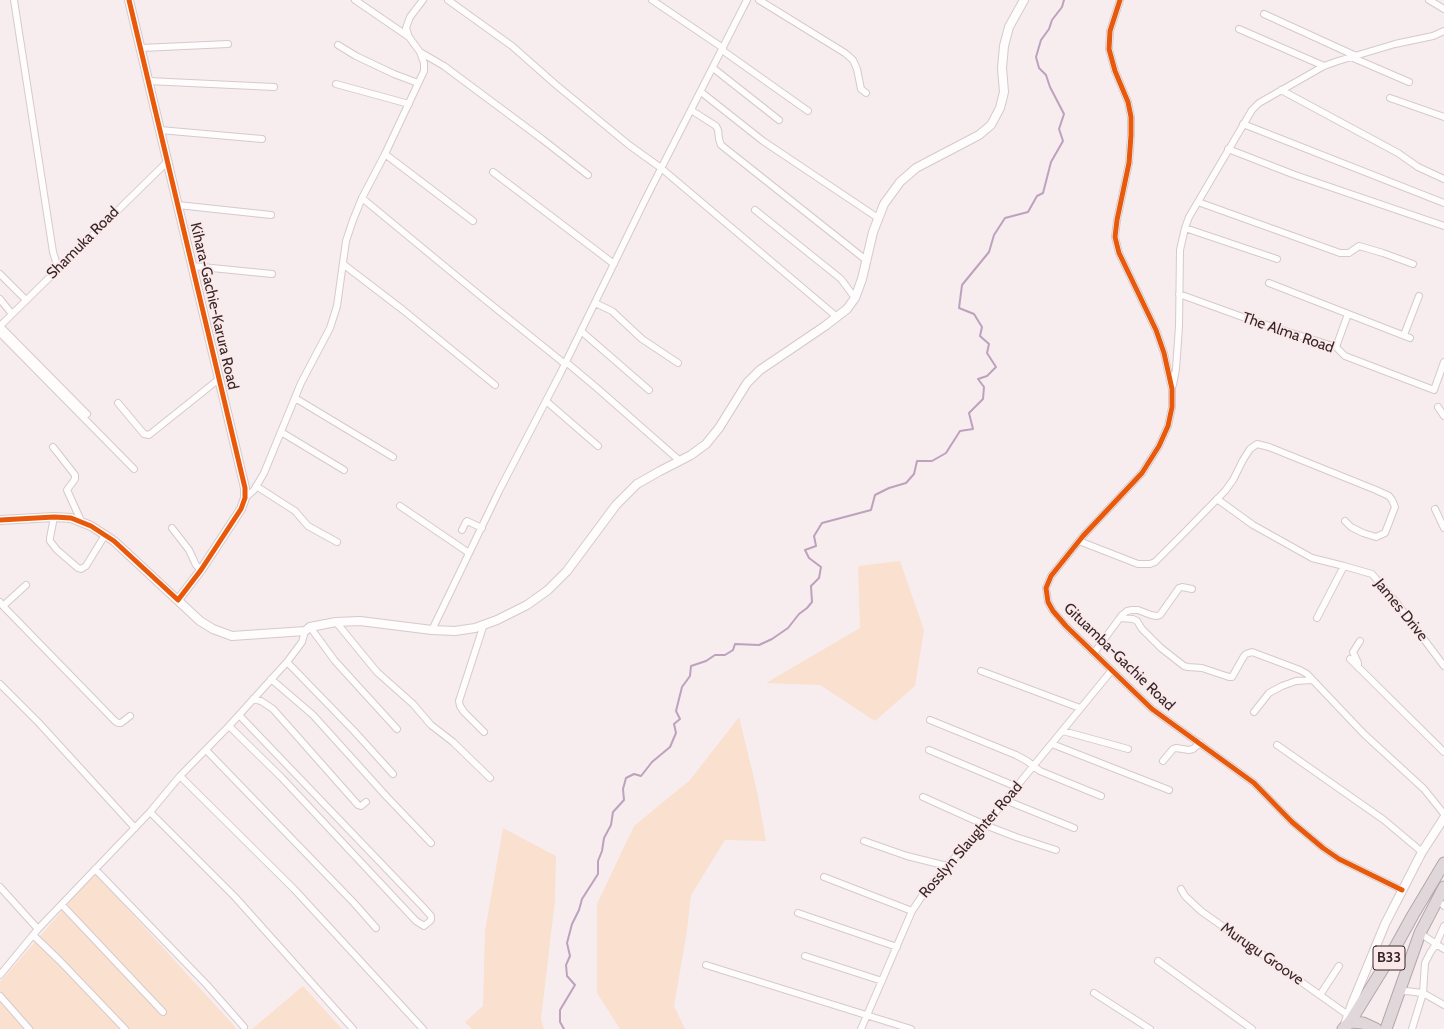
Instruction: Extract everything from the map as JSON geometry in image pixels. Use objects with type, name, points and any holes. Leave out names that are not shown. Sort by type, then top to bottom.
[{"type":"highway","name":"B33","points":[[1346,1024],[1387,962],[1444,863]]},
{"type":"highway","name":"B33","points":[[1386,1029],[1420,933],[1441,903],[1444,887]]},
{"type":"highway","points":[[1346,1024],[1363,1023],[1376,1029]]},
{"type":"main road","name":"Kihara-Gachie-Karura Road","points":[[131,0],[148,81],[245,488],[242,509],[201,570],[178,600]]},
{"type":"main road","points":[[0,520],[54,517],[71,518],[91,526],[114,541],[200,621],[213,629],[232,636],[307,629],[336,622],[360,621],[432,630],[455,631],[475,628],[497,620],[527,604],[548,590],[567,571],[616,505],[637,484],[691,455],[706,444],[719,428],[747,383],[760,370],[837,317],[847,308],[855,298],[862,279],[873,232],[878,218],[884,204],[900,182],[916,168],[979,135],[991,124],[1000,108],[1004,92],[1004,46],[1009,27],[1024,0]]},
{"type":"main road","points":[[1346,1024],[1385,924],[1422,852],[1444,818]]},
{"type":"street","points":[[14,0],[53,252],[58,268]]},
{"type":"street","points":[[244,498],[254,490],[264,472],[295,398],[330,328],[337,306],[346,241],[362,198],[385,154],[424,71],[424,63],[420,52],[409,38],[355,0]]},
{"type":"street","points":[[409,38],[406,28],[410,17],[423,0]]},
{"type":"street","points":[[448,0],[512,46],[555,84],[623,140],[661,168],[837,317]]},
{"type":"street","points":[[652,0],[723,49],[808,111]]},
{"type":"street","points":[[432,630],[500,489],[546,401],[661,168],[747,0]]},
{"type":"street","points":[[759,0],[845,53],[853,60],[862,89],[866,93]]},
{"type":"street","name":"Gituamba-Gachie Road","points":[[1120,0],[1110,30],[1109,49],[1115,71],[1128,102],[1131,117],[1131,135],[1129,163],[1115,237],[1119,253],[1156,330],[1164,353],[1172,389],[1172,407],[1168,426],[1159,446],[1142,473],[1079,541],[1052,576],[1046,588],[1048,602],[1053,611],[1152,709],[1254,783],[1292,822],[1323,848],[1339,858],[1402,890]]},
{"type":"street","points":[[1429,0],[1444,9]]},
{"type":"street","points":[[1264,14],[1409,82]]},
{"type":"street","points":[[1239,29],[1324,66]]},
{"type":"street","points":[[1172,389],[1176,369],[1180,250],[1185,228],[1228,149],[1252,110],[1259,103],[1324,66],[1395,44],[1433,36],[1444,31]]},
{"type":"street","points":[[141,48],[228,44]]},
{"type":"street","points":[[338,45],[356,56],[387,71],[418,83]]},
{"type":"street","points":[[420,52],[444,66],[588,175]]},
{"type":"street","points":[[713,68],[779,120]]},
{"type":"street","points":[[148,81],[274,87]]},
{"type":"street","points":[[336,84],[409,104]]},
{"type":"street","points":[[1281,90],[1398,153],[1418,167],[1444,179]]},
{"type":"street","points":[[700,92],[763,141],[878,218]]},
{"type":"street","points":[[1390,98],[1444,117]]},
{"type":"street","points":[[691,110],[716,126],[721,144],[727,150],[866,260]]},
{"type":"street","points":[[1243,124],[1444,204]]},
{"type":"street","points":[[160,130],[262,139]]},
{"type":"street","points":[[1228,149],[1295,175],[1444,226]]},
{"type":"street","points":[[385,154],[473,221]]},
{"type":"street","name":"Shamuka Road","points":[[0,326],[168,162]]},
{"type":"street","points":[[493,172],[614,264]]},
{"type":"street","points":[[362,198],[483,298],[597,388],[680,461]]},
{"type":"street","points":[[1198,202],[1340,253],[1349,253],[1356,248],[1362,247],[1413,264]]},
{"type":"street","points":[[178,205],[271,216]]},
{"type":"street","points":[[755,210],[841,279],[855,298]]},
{"type":"street","points":[[1185,228],[1277,259]]},
{"type":"street","points":[[343,264],[495,384]]},
{"type":"street","points":[[192,266],[272,274]]},
{"type":"street","points":[[0,274],[26,300]]},
{"type":"street","points":[[1269,283],[1410,338]]},
{"type":"street","name":"The Alma Road","points":[[1179,294],[1248,319],[1336,347],[1345,356],[1434,390],[1444,362]]},
{"type":"street","points":[[1404,335],[1419,296]]},
{"type":"street","points":[[0,299],[12,314]]},
{"type":"street","points":[[595,303],[612,311],[642,339],[678,363]]},
{"type":"street","points":[[1336,347],[1348,314]]},
{"type":"street","points":[[0,326],[87,414]]},
{"type":"street","points":[[581,331],[649,390]]},
{"type":"street","points":[[0,334],[134,469]]},
{"type":"street","points":[[118,403],[144,434],[149,435],[220,379]]},
{"type":"street","points":[[295,398],[393,457]]},
{"type":"street","points":[[546,401],[598,446]]},
{"type":"street","points":[[1438,407],[1444,416]]},
{"type":"street","points":[[281,432],[344,470]]},
{"type":"street","points":[[1079,541],[1138,564],[1150,564],[1154,562],[1217,499],[1233,480],[1250,448],[1257,444],[1262,444],[1389,496],[1395,507],[1385,533],[1376,537],[1351,527],[1345,521]]},
{"type":"street","points":[[52,447],[75,475],[75,479],[66,490],[82,523]]},
{"type":"street","points":[[256,486],[295,511],[308,526],[337,542]]},
{"type":"street","points":[[1217,499],[1253,525],[1312,558],[1344,566],[1317,618]]},
{"type":"street","points":[[400,506],[469,553]]},
{"type":"street","points":[[1435,509],[1444,528]]},
{"type":"street","points":[[54,517],[50,541],[78,568],[84,568],[86,566],[104,535]]},
{"type":"street","points":[[462,530],[467,521],[482,528]]},
{"type":"street","points":[[172,528],[189,550],[196,565],[201,570]]},
{"type":"street","name":"James Drive","points":[[1344,566],[1372,574],[1396,602],[1444,666]]},
{"type":"street","points":[[26,585],[2,604],[114,721],[118,723],[130,716]]},
{"type":"street","points":[[1094,653],[1127,611],[1138,610],[1157,616],[1160,615],[1179,588],[1182,587],[1192,590]]},
{"type":"street","points":[[1120,618],[1133,619],[1136,621],[1161,648],[1184,666],[1202,668],[1232,677],[1244,656],[1252,652],[1307,674],[1364,734],[1424,789],[1444,814]]},
{"type":"street","points":[[336,622],[377,672],[413,704],[431,725],[453,742],[490,778]]},
{"type":"street","points":[[484,624],[459,701],[464,712],[484,732]]},
{"type":"street","points":[[0,975],[38,929],[150,812],[180,776],[272,679],[302,642],[307,629],[397,729]]},
{"type":"street","points":[[1358,667],[1358,663],[1353,652],[1360,641]]},
{"type":"street","points":[[1350,659],[1444,752]]},
{"type":"street","points":[[287,662],[354,731],[393,774]]},
{"type":"street","name":"Rosslyn Slaughter Road","points":[[861,1029],[912,911],[922,896],[947,866],[985,825],[1112,670]]},
{"type":"street","points":[[982,671],[1080,708]]},
{"type":"street","points":[[272,679],[313,715],[386,797],[431,843]]},
{"type":"street","points":[[1254,712],[1269,693],[1275,689],[1296,681],[1312,680]]},
{"type":"street","points":[[0,684],[74,761],[135,828]]},
{"type":"street","points":[[253,699],[273,709],[358,805],[361,806],[366,802]]},
{"type":"street","points":[[229,726],[282,778],[416,920],[424,926],[430,922],[431,916],[423,907],[239,715]]},
{"type":"street","points":[[930,720],[1016,755],[1040,771],[1101,796]]},
{"type":"street","points":[[1063,730],[1128,749]]},
{"type":"street","points":[[1163,760],[1176,748],[1189,750],[1193,749],[1200,743]]},
{"type":"street","points":[[1052,744],[1169,790]]},
{"type":"street","points":[[1277,745],[1384,820],[1422,852]]},
{"type":"street","points":[[206,750],[354,903],[376,928]]},
{"type":"street","points":[[929,750],[1017,786]]},
{"type":"street","points":[[180,776],[294,889],[423,1029]]},
{"type":"street","points":[[923,797],[985,825],[1056,850]]},
{"type":"street","points":[[1005,800],[1074,828]]},
{"type":"street","points":[[150,812],[235,897],[353,1029]]},
{"type":"street","points":[[864,841],[907,856],[947,866]]},
{"type":"street","points":[[95,869],[207,985],[244,1027]]},
{"type":"street","points":[[824,876],[912,911]]},
{"type":"street","points":[[0,887],[38,929]]},
{"type":"street","name":"Murugu Groove","points":[[1181,889],[1185,896],[1201,911],[1320,995],[1346,1024]]},
{"type":"street","points":[[62,905],[163,1012]]},
{"type":"street","points":[[798,913],[897,947]]},
{"type":"street","points":[[1412,1029],[1423,993],[1426,963],[1444,926]]},
{"type":"street","points":[[1420,933],[1444,949]]},
{"type":"street","points":[[33,935],[66,966],[125,1029]]},
{"type":"street","points":[[805,956],[882,981]]},
{"type":"street","points":[[1158,961],[1252,1029]]},
{"type":"street","points":[[706,965],[911,1029]]},
{"type":"street","points":[[1320,995],[1339,966]]},
{"type":"street","points":[[1398,992],[1406,991],[1423,993],[1444,1005]]},
{"type":"street","points":[[1094,993],[1150,1029]]},
{"type":"street","points":[[0,996],[29,1029]]},
{"type":"shaded area","points":[[900,561],[924,630],[915,686],[875,721],[820,685],[766,683],[860,628],[858,566]]},
{"type":"shaded area","points":[[739,717],[757,791],[766,841],[725,840],[691,895],[687,931],[674,1006],[685,1029],[620,1029],[597,993],[597,904],[634,826],[690,780]]},
{"type":"shaded area","points":[[503,828],[556,856],[555,900],[541,1019],[544,1029],[472,1029],[465,1022],[483,1006],[485,931]]},
{"type":"shaded area","points":[[95,873],[237,1029],[0,1029],[0,982]]},
{"type":"shaded area","points":[[303,986],[342,1029],[252,1029]]},
{"type":"waterway","points":[[564,1029],[560,1022],[560,1010],[575,985],[567,976],[566,965],[570,956],[567,943],[572,924],[579,910],[582,899],[598,874],[598,861],[602,851],[604,838],[611,825],[613,812],[624,800],[623,789],[626,778],[634,774],[641,776],[652,762],[670,747],[676,733],[674,724],[680,719],[676,711],[682,687],[690,676],[691,666],[706,661],[715,655],[725,655],[733,650],[735,644],[759,645],[772,639],[788,628],[799,614],[812,602],[811,586],[819,578],[821,567],[809,558],[805,550],[816,546],[814,536],[822,523],[871,510],[875,495],[889,488],[906,483],[914,474],[917,461],[932,461],[946,453],[960,431],[973,429],[969,413],[983,399],[984,387],[978,379],[987,376],[996,367],[987,353],[989,344],[980,336],[982,327],[974,314],[959,308],[962,285],[989,252],[994,235],[1005,218],[1028,212],[1037,196],[1043,193],[1051,162],[1063,141],[1059,129],[1064,114],[1050,87],[1046,75],[1039,68],[1036,57],[1041,40],[1049,29],[1052,20],[1062,7],[1064,0]]},
{"type":"cycle path","points":[[0,520],[54,517],[71,518],[91,526],[114,541],[178,600],[201,570],[241,509],[245,498],[245,488],[129,0]]},
{"type":"cycle path","points":[[1120,0],[1110,31],[1109,49],[1115,71],[1128,102],[1131,117],[1131,135],[1129,163],[1115,237],[1119,253],[1156,330],[1164,353],[1172,389],[1172,407],[1168,426],[1159,446],[1142,473],[1083,536],[1051,576],[1046,588],[1048,602],[1053,611],[1066,626],[1152,709],[1254,783],[1292,822],[1323,848],[1339,859],[1402,890]]}]
